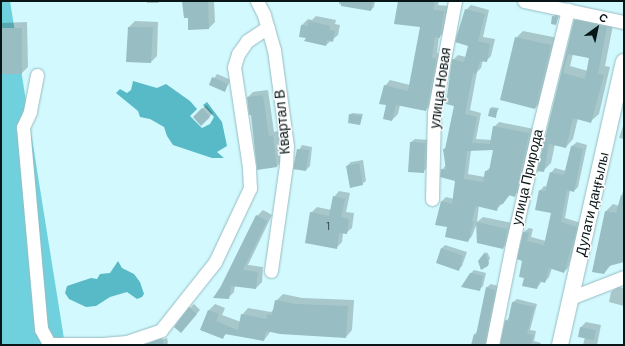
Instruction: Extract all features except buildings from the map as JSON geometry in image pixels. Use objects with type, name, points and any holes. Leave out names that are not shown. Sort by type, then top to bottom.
[{"type":"main road","name":"Дулати даңғылы","points":[[560,345],[624,62]]},
{"type":"street","name":"Квартал В","points":[[257,1],[264,15],[274,50],[287,146],[286,165],[271,271]]},
{"type":"street","name":"улица Новая","points":[[432,199],[434,113],[455,1]]},
{"type":"street","points":[[524,1],[540,3],[624,22]]},
{"type":"street","name":"улица Природа","points":[[492,345],[535,141],[568,10]]},
{"type":"street","points":[[37,75],[30,112],[23,127],[41,329],[50,345],[128,342],[161,330],[215,262],[250,188],[249,167],[234,67],[238,54],[247,41],[268,27]]},
{"type":"street","points":[[570,298],[624,277]]},
{"type":"shaded area","points":[[1,1],[10,1],[65,345],[1,345]]},
{"type":"shaded area","points":[[133,81],[157,88],[166,84],[190,101],[197,109],[190,116],[202,128],[210,124],[214,117],[203,105],[207,102],[222,122],[227,146],[217,152],[224,158],[212,158],[173,145],[167,136],[164,127],[150,119],[140,117],[138,111],[116,93],[120,89],[127,93],[131,90]]},
{"type":"shaded area","points":[[118,261],[122,268],[134,274],[140,282],[144,294],[142,297],[137,299],[127,292],[110,297],[96,306],[86,307],[69,299],[65,293],[67,286],[91,278],[97,279],[100,274],[110,273]]}]
